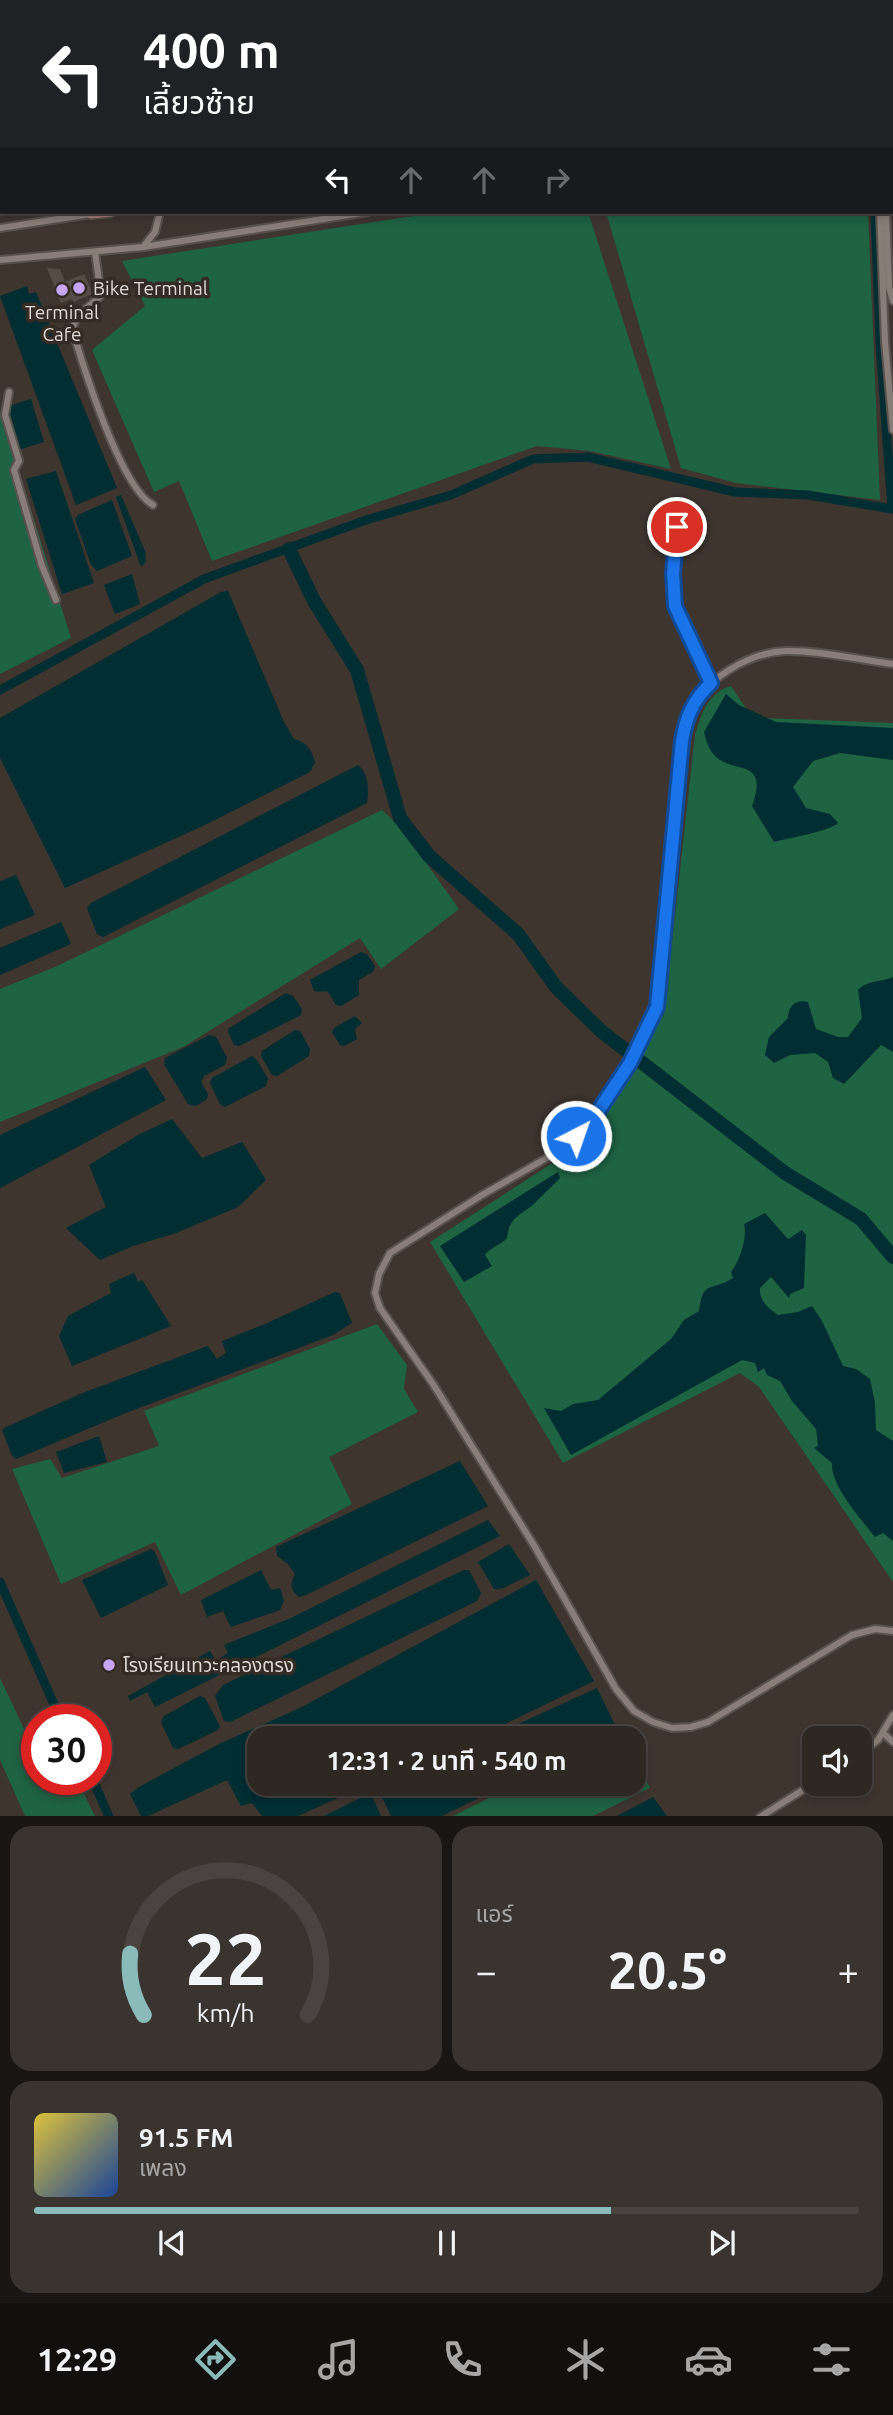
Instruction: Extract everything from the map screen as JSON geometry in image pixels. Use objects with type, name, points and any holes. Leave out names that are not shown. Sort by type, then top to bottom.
[{"type":"street","points":[[0,228],[91,214]]},
{"type":"street","points":[[143,247],[155,232],[160,214]]},
{"type":"street","points":[[0,260],[143,247],[355,214]]},
{"type":"street","points":[[880,214],[885,341],[893,430]]},
{"type":"street","points":[[886,214],[889,287],[893,301]]},
{"type":"street","points":[[95,252],[101,295],[78,314],[73,322],[73,332],[121,463],[137,492],[153,505]]},
{"type":"street","points":[[9,392],[5,415],[19,461],[14,470],[42,566],[56,600]]},
{"type":"street","points":[[677,527],[673,573],[675,606],[711,683]]},
{"type":"street","points":[[893,664],[786,651],[756,656],[711,683],[699,695],[686,717],[661,984],[657,1007],[639,1048],[595,1116],[552,1155],[481,1195],[390,1253],[379,1274],[374,1293],[380,1308],[439,1394],[535,1547],[616,1689],[634,1711],[653,1722],[672,1728],[708,1722],[852,1635],[874,1629],[893,1631]]},
{"type":"street","points":[[872,1743],[883,1733],[893,1715]]},
{"type":"street","points":[[883,1733],[893,1742]]},
{"type":"street","points":[[760,1816],[802,1790]]},
{"type":"green space","points":[[426,214],[589,214],[671,469],[590,451],[537,446],[212,561],[179,481],[154,492],[92,350],[145,306],[122,261]]},
{"type":"green space","points":[[607,214],[868,214],[880,500],[736,483],[681,468]]},
{"type":"green space","points":[[0,411],[71,638],[0,674]]},
{"type":"green space","points":[[731,686],[748,711],[765,718],[893,723],[893,1582],[759,1387],[740,1373],[563,1463],[430,1242],[593,1137],[664,1014],[695,735],[711,699]]},
{"type":"green space","points":[[382,810],[402,829],[459,909],[381,969],[360,938],[183,1047],[0,1122],[0,989],[55,967]]},
{"type":"green space","points":[[377,1324],[407,1365],[404,1389],[418,1412],[329,1457],[352,1504],[181,1595],[155,1542],[61,1584],[12,1469],[50,1459],[62,1478],[159,1446],[144,1411]]},
{"type":"green space","points":[[0,1678],[21,1722],[21,1795],[84,1795],[95,1816],[25,1816],[0,1760]]},
{"type":"green space","points":[[493,1796],[634,1796],[593,1816],[453,1816]]},
{"type":"water","points":[[27,286],[29,294],[36,292],[117,488],[76,505],[0,296]]},
{"type":"water","points":[[31,399],[44,442],[18,450],[5,407]]},
{"type":"water","points":[[56,471],[94,583],[62,594],[26,479]]},
{"type":"water","points":[[121,495],[145,551],[146,561],[141,567],[116,497]]},
{"type":"water","points":[[112,500],[132,556],[97,571],[91,565],[75,519],[78,515]]},
{"type":"water","points":[[132,574],[140,604],[115,614],[104,585]]},
{"type":"water","points":[[228,591],[283,720],[294,739],[308,747],[315,763],[310,772],[203,826],[65,888],[0,758],[0,718],[221,592]]},
{"type":"water","points":[[726,694],[739,705],[776,722],[893,728],[893,760],[840,753],[813,761],[793,787],[806,808],[830,814],[838,823],[774,842],[752,806],[756,791],[753,774],[716,757],[706,739],[704,732]]},
{"type":"water","points":[[358,765],[366,778],[367,803],[103,937],[97,934],[87,908],[91,903]]},
{"type":"water","points":[[16,875],[35,915],[0,929],[0,881]]},
{"type":"water","points":[[61,922],[71,944],[0,975],[0,948]]},
{"type":"water","points":[[361,952],[367,954],[375,966],[374,971],[359,980],[359,995],[341,1006],[336,1005],[326,991],[314,991],[310,980]]},
{"type":"water","points":[[893,977],[893,1052],[881,1045],[844,1084],[833,1078],[828,1062],[815,1053],[790,1055],[774,1063],[765,1055],[769,1037],[788,1018],[793,1004],[808,1002],[816,1029],[838,1037],[848,1037],[862,1018],[858,990],[866,984]]},
{"type":"water","points":[[286,993],[293,996],[302,1009],[301,1015],[239,1046],[234,1045],[229,1028]]},
{"type":"water","points":[[355,1016],[362,1023],[355,1029],[357,1039],[344,1046],[340,1045],[332,1032],[334,1028]]},
{"type":"water","points":[[295,1030],[300,1031],[310,1049],[309,1056],[277,1076],[272,1075],[261,1056],[262,1051]]},
{"type":"water","points":[[209,1035],[216,1037],[227,1058],[225,1065],[204,1076],[201,1082],[208,1094],[207,1099],[196,1106],[188,1104],[164,1064],[165,1058]]},
{"type":"water","points":[[252,1056],[268,1079],[266,1086],[225,1107],[220,1104],[210,1083],[212,1078]]},
{"type":"water","points":[[145,1067],[166,1100],[0,1188],[0,1135]]},
{"type":"water","points":[[172,1119],[202,1158],[242,1142],[266,1180],[238,1207],[100,1260],[66,1228],[106,1207],[89,1165],[138,1135]]},
{"type":"water","points":[[558,1172],[560,1178],[513,1221],[507,1238],[485,1255],[492,1266],[464,1282],[440,1246]]},
{"type":"water","points":[[765,1213],[788,1239],[802,1230],[806,1235],[804,1288],[790,1294],[789,1298],[771,1277],[760,1288],[763,1300],[778,1315],[798,1312],[812,1306],[843,1366],[856,1369],[870,1379],[875,1403],[876,1430],[893,1441],[893,1541],[883,1533],[875,1537],[841,1491],[832,1463],[814,1448],[818,1446],[816,1429],[792,1401],[780,1381],[767,1375],[764,1368],[758,1372],[755,1363],[742,1360],[571,1455],[544,1408],[561,1411],[573,1404],[598,1400],[671,1339],[684,1320],[699,1311],[706,1290],[733,1278],[731,1272],[744,1243],[744,1224]]},
{"type":"water","points":[[134,1273],[138,1282],[142,1280],[171,1326],[72,1366],[59,1336],[68,1316],[111,1293],[109,1284]]},
{"type":"water","points":[[335,1292],[340,1293],[352,1323],[333,1335],[128,1412],[16,1459],[11,1454],[2,1429],[80,1394],[208,1346],[217,1359],[226,1353],[222,1341]]},
{"type":"water","points":[[99,1436],[107,1462],[64,1473],[56,1452]]},
{"type":"water","points":[[460,1461],[488,1506],[306,1595],[299,1597],[294,1592],[292,1584],[295,1574],[288,1564],[277,1556],[276,1547]]},
{"type":"water","points":[[488,1520],[500,1536],[155,1707],[147,1692],[130,1701],[128,1696],[210,1651],[216,1661],[228,1653],[224,1645],[291,1618]]},
{"type":"water","points":[[509,1544],[530,1575],[501,1589],[494,1589],[478,1562]]},
{"type":"water","points":[[151,1549],[155,1552],[168,1585],[101,1618],[82,1580]]},
{"type":"water","points":[[261,1570],[271,1590],[280,1588],[284,1601],[280,1610],[231,1627],[223,1611],[207,1617],[201,1600]]},
{"type":"water","points":[[464,1570],[469,1570],[481,1593],[477,1601],[230,1722],[224,1721],[215,1696],[223,1685]]},
{"type":"water","points":[[536,1580],[594,1681],[501,1726],[259,1726],[302,1707]]},
{"type":"water","points":[[597,1688],[615,1725],[613,1726],[514,1726]]},
{"type":"water","points":[[200,1696],[205,1698],[220,1726],[218,1730],[178,1749],[173,1748],[161,1722],[164,1716]]},
{"type":"water","points":[[247,1732],[247,1796],[342,1796],[298,1816],[262,1816],[252,1803],[241,1806],[227,1780],[148,1816],[141,1816],[130,1794],[219,1744]]},
{"type":"water","points":[[364,1796],[372,1796],[381,1816],[324,1816]]},
{"type":"water","points":[[483,1796],[442,1816],[391,1816],[382,1797]]},
{"type":"water","points":[[653,1797],[667,1816],[617,1816]]},
{"type":"building","points":[[47,268],[60,269],[65,282],[84,274],[93,294],[73,302],[72,299],[61,303]]},
{"type":"waterway","points":[[875,214],[880,343],[892,509]]},
{"type":"waterway","points":[[0,690],[204,579],[366,520],[451,495],[533,459],[588,457],[735,492],[808,495],[893,509]]},
{"type":"waterway","points":[[289,549],[314,601],[357,670],[400,818],[429,856],[518,934],[556,987],[601,1031],[785,1173],[861,1219],[893,1257]]},
{"type":"waterway","points":[[0,1582],[54,1704]]},
{"type":"waterway","points":[[99,1795],[109,1816]]},
{"type":"place","name":"Bike Terminal","points":[[79,288]]},
{"type":"place","name":"Terminal Cafe","points":[[62,290]]},
{"type":"place","name":"โรงเรียนเทวะคลองตรง","points":[[109,1665]]},
{"type":"route","points":[[576,1136],[595,1116],[630,1063],[657,1007],[682,741],[686,717],[699,695],[711,683],[675,606],[673,573],[677,527]]}]
